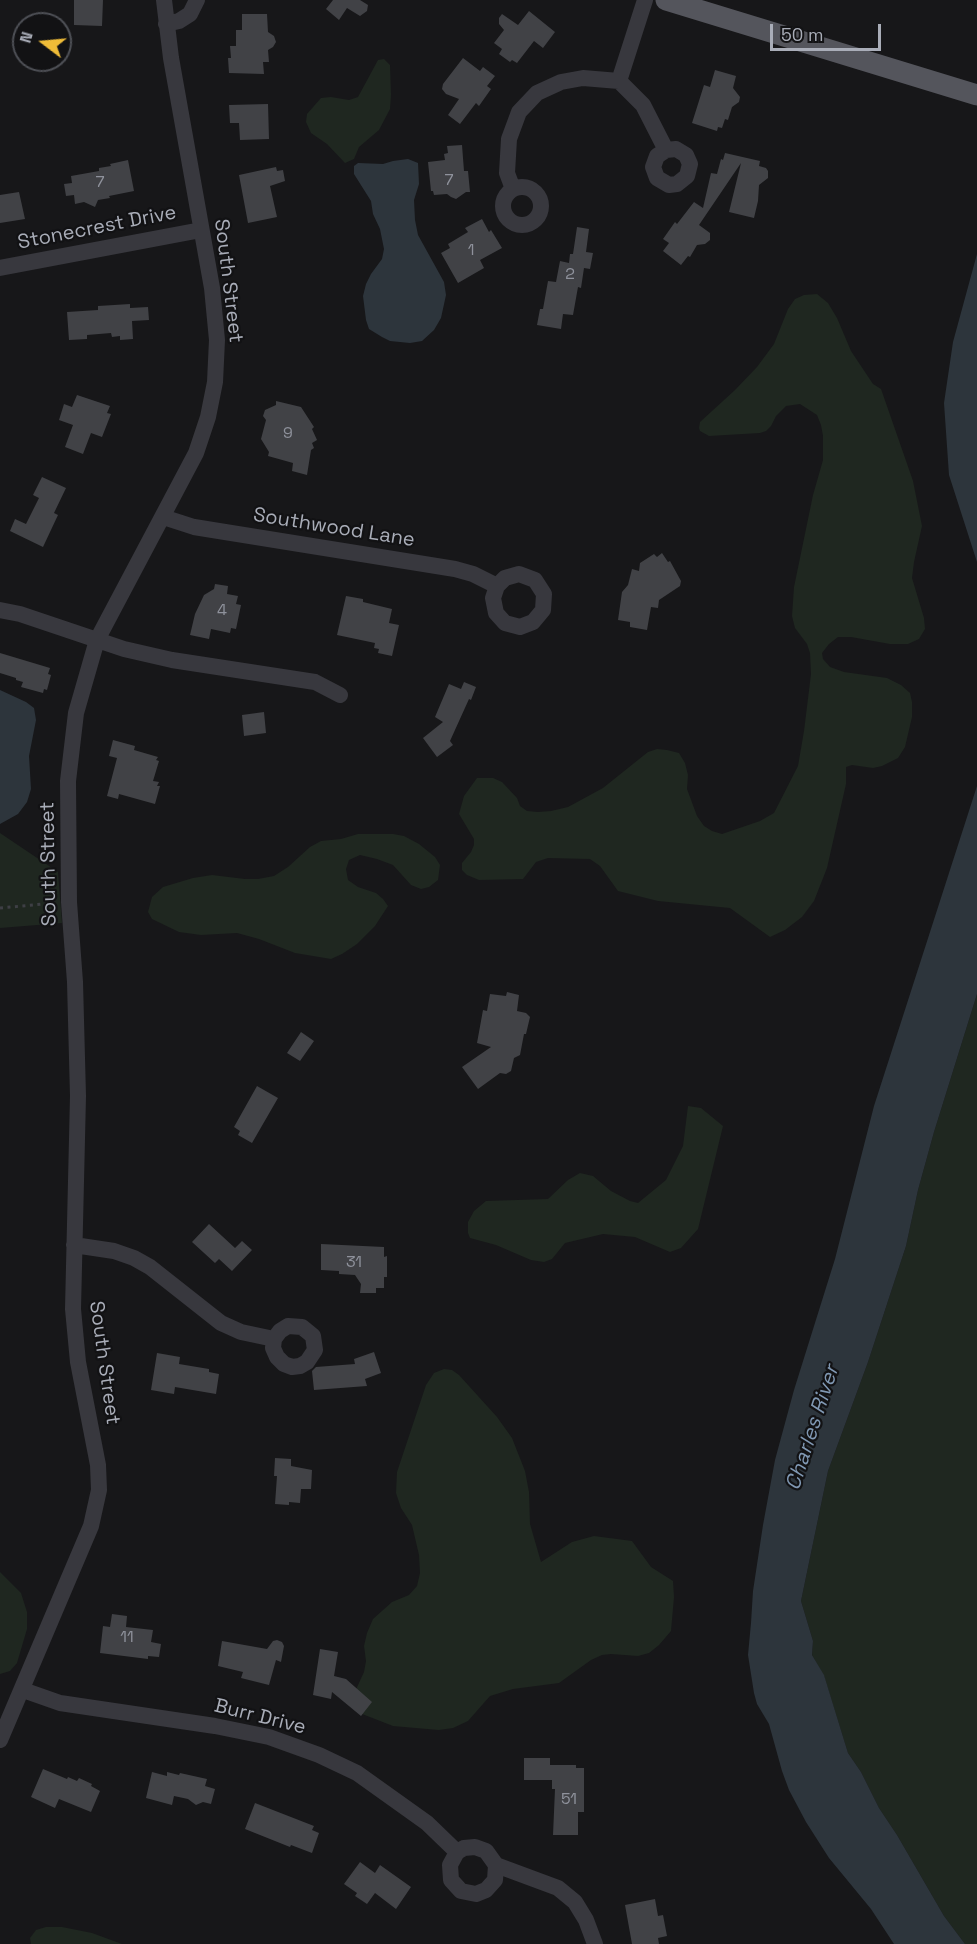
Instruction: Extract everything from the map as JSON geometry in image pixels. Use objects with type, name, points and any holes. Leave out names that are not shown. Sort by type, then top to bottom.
[{"type":"main road","points":[[666,0],[977,95]]},
{"type":"street","name":"South Street","points":[[0,1740],[91,1527],[99,1490],[98,1465],[78,1362],[74,1320],[78,1077],[75,982],[69,902],[68,781],[76,713],[97,640],[189,468],[208,417],[215,382],[216,316],[166,24],[164,0]]},
{"type":"street","points":[[166,24],[179,21],[190,14],[197,0]]},
{"type":"street","points":[[619,81],[645,0]]},
{"type":"street","points":[[513,189],[507,173],[509,139],[519,112],[537,93],[561,82],[584,78],[619,81],[644,105],[666,150]]},
{"type":"street","name":"Stonecrest Drive","points":[[0,268],[201,230]]},
{"type":"street","name":"Southwood Lane","points":[[163,517],[194,527],[455,569],[473,574],[497,586]]},
{"type":"street","points":[[0,610],[20,614],[124,649],[172,660],[315,682],[340,695]]},
{"type":"street","points":[[74,1245],[114,1251],[135,1258],[150,1267],[221,1323],[241,1332],[274,1339]]},
{"type":"street","name":"Burr Drive","points":[[23,1690],[60,1703],[215,1726],[273,1738],[319,1755],[357,1773],[396,1799],[427,1822],[457,1852]]},
{"type":"street","points":[[496,1865],[495,1880],[486,1890],[476,1894],[461,1891],[451,1880],[450,1865],[457,1852],[464,1848],[475,1847],[486,1851],[496,1865],[558,1888],[575,1902],[586,1920],[595,1944]]},
{"type":"path","points":[[0,908],[69,902]]},
{"type":"shaded area","points":[[384,59],[390,65],[390,109],[379,130],[359,147],[354,159],[345,163],[327,144],[311,133],[306,122],[307,114],[321,98],[349,100],[358,97],[378,60]]},
{"type":"shaded area","points":[[817,294],[828,303],[851,351],[873,384],[881,389],[913,481],[922,526],[912,578],[925,629],[919,639],[908,644],[838,637],[822,653],[823,659],[830,667],[844,672],[887,678],[901,685],[910,693],[912,717],[905,747],[898,758],[873,768],[852,765],[846,767],[846,784],[827,868],[814,901],[802,917],[785,930],[770,937],[730,908],[658,901],[618,891],[600,866],[590,859],[548,858],[536,862],[523,879],[479,880],[467,875],[462,870],[462,863],[471,852],[474,839],[459,814],[464,796],[477,778],[493,778],[502,782],[517,798],[520,806],[527,811],[551,811],[568,807],[603,788],[648,752],[657,749],[667,750],[679,753],[685,763],[688,775],[687,789],[697,816],[704,826],[712,831],[722,834],[760,821],[774,813],[798,766],[811,674],[810,653],[807,644],[795,628],[792,616],[794,587],[813,495],[823,460],[821,425],[817,415],[800,404],[786,406],[776,416],[771,426],[760,433],[709,436],[699,428],[700,422],[757,367],[774,344],[788,309],[795,299],[804,295]]},
{"type":"shaded area","points":[[0,833],[58,872],[62,923],[0,928]]},
{"type":"shaded area","points":[[358,834],[393,834],[404,836],[419,844],[435,857],[440,865],[438,880],[429,887],[421,889],[411,885],[393,865],[360,855],[349,860],[346,869],[348,880],[358,887],[376,893],[388,906],[375,926],[357,944],[331,959],[295,953],[237,933],[201,935],[179,932],[152,919],[148,912],[152,897],[163,887],[212,875],[245,879],[274,876],[321,841]]},
{"type":"shaded area","points":[[977,994],[977,1944],[965,1944],[944,1916],[848,1753],[824,1676],[812,1655],[813,1641],[801,1601],[828,1471],[868,1362],[906,1246],[934,1132]]},
{"type":"shaded area","points":[[688,1106],[701,1108],[723,1126],[698,1229],[681,1248],[670,1252],[635,1237],[603,1234],[565,1243],[552,1259],[544,1262],[531,1260],[496,1245],[470,1238],[468,1222],[474,1211],[486,1201],[548,1199],[568,1180],[580,1173],[593,1176],[611,1191],[638,1203],[666,1180],[683,1146]]},
{"type":"shaded area","points":[[444,1369],[452,1370],[459,1375],[497,1417],[512,1438],[525,1471],[529,1492],[530,1524],[541,1562],[572,1542],[594,1536],[632,1541],[651,1567],[673,1581],[674,1597],[671,1631],[649,1653],[638,1656],[602,1655],[591,1660],[559,1683],[513,1689],[490,1696],[468,1721],[453,1728],[439,1730],[393,1726],[357,1712],[353,1696],[364,1672],[366,1661],[364,1646],[373,1619],[392,1602],[409,1595],[417,1586],[420,1573],[419,1555],[412,1525],[401,1508],[396,1493],[397,1472],[426,1385],[434,1373]]},
{"type":"shaded area","points":[[0,1572],[21,1593],[27,1612],[27,1629],[17,1663],[10,1671],[0,1674]]},
{"type":"shaded area","points":[[46,1927],[62,1927],[92,1933],[122,1944],[31,1944],[30,1938],[36,1930]]},
{"type":"water","points":[[408,159],[418,163],[419,184],[414,200],[418,235],[444,282],[446,295],[441,318],[434,330],[422,341],[410,343],[390,341],[382,337],[369,329],[366,320],[363,296],[366,284],[382,259],[384,249],[371,201],[354,174],[354,166],[358,163],[383,164]]},
{"type":"water","points":[[977,254],[977,562],[949,475],[944,403],[953,342]]},
{"type":"water","points":[[0,690],[34,708],[36,720],[29,756],[31,789],[27,802],[18,814],[0,824]]},
{"type":"water","name":"Charles River","points":[[977,786],[977,994],[934,1132],[906,1246],[868,1362],[828,1471],[801,1601],[813,1641],[812,1655],[824,1675],[848,1753],[944,1916],[965,1944],[894,1944],[871,1909],[829,1858],[789,1790],[769,1724],[757,1704],[748,1655],[753,1591],[775,1460],[794,1390],[835,1259],[874,1106]]},
{"type":"building","points":[[74,0],[103,0],[102,26],[74,25]]},
{"type":"building","points":[[333,0],[360,0],[368,5],[367,11],[360,16],[347,8],[339,20],[326,9]]},
{"type":"building","points":[[529,11],[555,32],[543,48],[534,41],[517,63],[512,60],[510,62],[499,54],[502,49],[494,43],[504,30],[499,24],[499,18],[502,14],[518,25]]},
{"type":"building","points":[[242,14],[267,14],[268,32],[274,36],[276,42],[268,50],[269,62],[263,62],[264,74],[229,73],[230,46],[236,46],[236,30],[242,30]]},
{"type":"building","points":[[463,58],[480,71],[483,67],[495,76],[487,86],[491,89],[479,106],[476,103],[460,124],[448,115],[459,99],[446,94],[442,89],[443,84]]},
{"type":"building","points":[[715,70],[736,76],[733,88],[740,97],[739,102],[732,107],[728,120],[725,119],[722,128],[718,127],[717,131],[692,123],[704,85],[710,87]]},
{"type":"building","points":[[268,104],[269,139],[240,140],[239,123],[230,123],[229,105]]},
{"type":"building","points":[[462,145],[464,171],[468,171],[470,192],[456,199],[447,194],[434,195],[431,191],[428,162],[445,160],[444,154],[448,153],[447,146]]},
{"type":"building","points":[[725,153],[760,161],[759,166],[768,171],[768,178],[759,185],[754,218],[729,212],[741,163],[699,225],[710,233],[710,240],[705,244],[697,245],[690,257],[688,256],[681,265],[663,251],[669,243],[663,239],[694,202],[703,208],[711,173],[717,174]]},
{"type":"building","points":[[128,160],[134,191],[98,200],[95,207],[84,202],[75,204],[74,195],[66,196],[64,184],[72,183],[71,176],[99,171],[99,168]]},
{"type":"building","points":[[276,167],[277,171],[283,170],[285,181],[270,186],[277,217],[248,223],[239,175]]},
{"type":"building","points":[[19,192],[25,219],[0,223],[0,195]]},
{"type":"building","points":[[482,219],[502,248],[480,260],[484,268],[458,283],[441,253],[450,248],[448,244],[468,232],[465,228]]},
{"type":"building","points":[[577,227],[589,229],[586,252],[593,253],[590,269],[584,268],[573,315],[563,314],[561,329],[537,325],[540,309],[543,309],[548,281],[556,282],[560,261],[569,263],[570,254],[573,254]]},
{"type":"building","points":[[130,304],[130,308],[148,307],[149,320],[132,321],[133,339],[120,340],[120,336],[112,337],[111,333],[87,335],[87,339],[69,340],[67,312],[98,310],[98,306]]},
{"type":"building","points":[[77,395],[110,406],[107,413],[111,414],[102,437],[91,433],[83,454],[65,447],[73,425],[59,420],[64,404],[72,407]]},
{"type":"building","points":[[276,401],[301,407],[314,427],[312,429],[317,440],[312,443],[314,448],[311,450],[307,475],[292,471],[293,463],[268,456],[269,452],[261,439],[266,420],[263,416],[265,410],[276,405]]},
{"type":"building","points":[[42,477],[66,488],[54,513],[58,515],[43,547],[10,531],[15,519],[26,524],[39,498],[33,495]]},
{"type":"building","points":[[662,553],[668,562],[670,561],[681,581],[680,586],[659,600],[658,608],[651,607],[647,630],[630,627],[630,622],[618,620],[622,592],[628,585],[632,569],[639,571],[640,563],[654,554],[657,557]]},
{"type":"building","points":[[215,584],[228,586],[227,594],[238,596],[236,604],[241,605],[236,629],[231,628],[230,633],[211,629],[209,639],[190,635],[195,614],[204,595],[214,589]]},
{"type":"building","points":[[346,596],[392,609],[389,623],[399,625],[392,656],[378,653],[379,649],[374,648],[375,643],[337,635]]},
{"type":"building","points":[[0,653],[50,668],[48,674],[51,675],[47,690],[44,689],[43,693],[21,687],[23,682],[0,673]]},
{"type":"building","points":[[464,682],[476,687],[450,741],[453,745],[437,757],[423,738],[443,722],[435,717],[449,684],[461,689]]},
{"type":"building","points":[[264,712],[266,733],[244,736],[242,715]]},
{"type":"building","points":[[113,740],[135,746],[134,750],[158,757],[153,781],[159,782],[157,786],[160,786],[155,804],[119,794],[118,799],[107,796],[117,758],[109,756]]},
{"type":"building","points":[[507,992],[519,995],[517,1011],[526,1013],[530,1017],[520,1055],[514,1058],[511,1071],[506,1074],[500,1073],[478,1089],[462,1067],[491,1047],[477,1043],[483,1010],[487,1011],[490,994],[506,996]]},
{"type":"building","points":[[301,1032],[314,1041],[300,1061],[287,1053]]},
{"type":"building","points":[[257,1086],[278,1098],[252,1143],[238,1135],[240,1131],[234,1127]]},
{"type":"building","points":[[209,1224],[235,1248],[242,1241],[252,1250],[232,1271],[219,1259],[215,1263],[192,1242]]},
{"type":"building","points":[[321,1244],[384,1247],[384,1257],[387,1256],[387,1277],[384,1277],[384,1288],[376,1288],[376,1293],[360,1293],[361,1284],[355,1275],[321,1270]]},
{"type":"building","points":[[374,1352],[381,1373],[365,1379],[367,1386],[314,1390],[312,1371],[316,1367],[355,1364],[354,1359]]},
{"type":"building","points":[[157,1353],[180,1357],[179,1364],[209,1369],[209,1372],[219,1374],[216,1394],[175,1387],[174,1394],[151,1390]]},
{"type":"building","points":[[275,1458],[291,1459],[291,1466],[312,1470],[311,1489],[301,1489],[300,1503],[275,1504],[277,1476],[274,1476]]},
{"type":"building","points":[[112,1614],[127,1616],[126,1627],[153,1630],[151,1642],[161,1644],[159,1657],[148,1656],[148,1659],[100,1653],[103,1626],[110,1627]]},
{"type":"building","points":[[277,1640],[284,1646],[281,1662],[276,1660],[269,1685],[241,1678],[243,1672],[218,1666],[222,1641],[267,1649],[273,1641]]},
{"type":"building","points":[[320,1649],[338,1652],[334,1676],[346,1679],[372,1702],[361,1716],[332,1692],[331,1699],[313,1695]]},
{"type":"building","points":[[524,1758],[550,1758],[550,1765],[576,1765],[576,1768],[584,1768],[584,1812],[578,1812],[578,1835],[553,1835],[555,1789],[552,1789],[552,1780],[524,1780]]},
{"type":"building","points":[[43,1769],[67,1779],[68,1777],[77,1781],[79,1778],[100,1791],[91,1812],[59,1799],[55,1808],[31,1797]]},
{"type":"building","points":[[152,1772],[167,1776],[167,1772],[179,1775],[180,1773],[207,1779],[205,1786],[215,1789],[211,1804],[203,1802],[196,1805],[188,1799],[174,1796],[172,1805],[146,1798]]},
{"type":"building","points":[[255,1803],[314,1826],[312,1830],[319,1833],[312,1853],[245,1829]]},
{"type":"building","points":[[360,1862],[375,1873],[380,1865],[411,1887],[396,1909],[375,1893],[367,1904],[355,1896],[357,1893],[344,1884]]},
{"type":"building","points":[[655,1899],[658,1916],[663,1915],[667,1936],[658,1938],[659,1944],[632,1944],[625,1905]]}]
